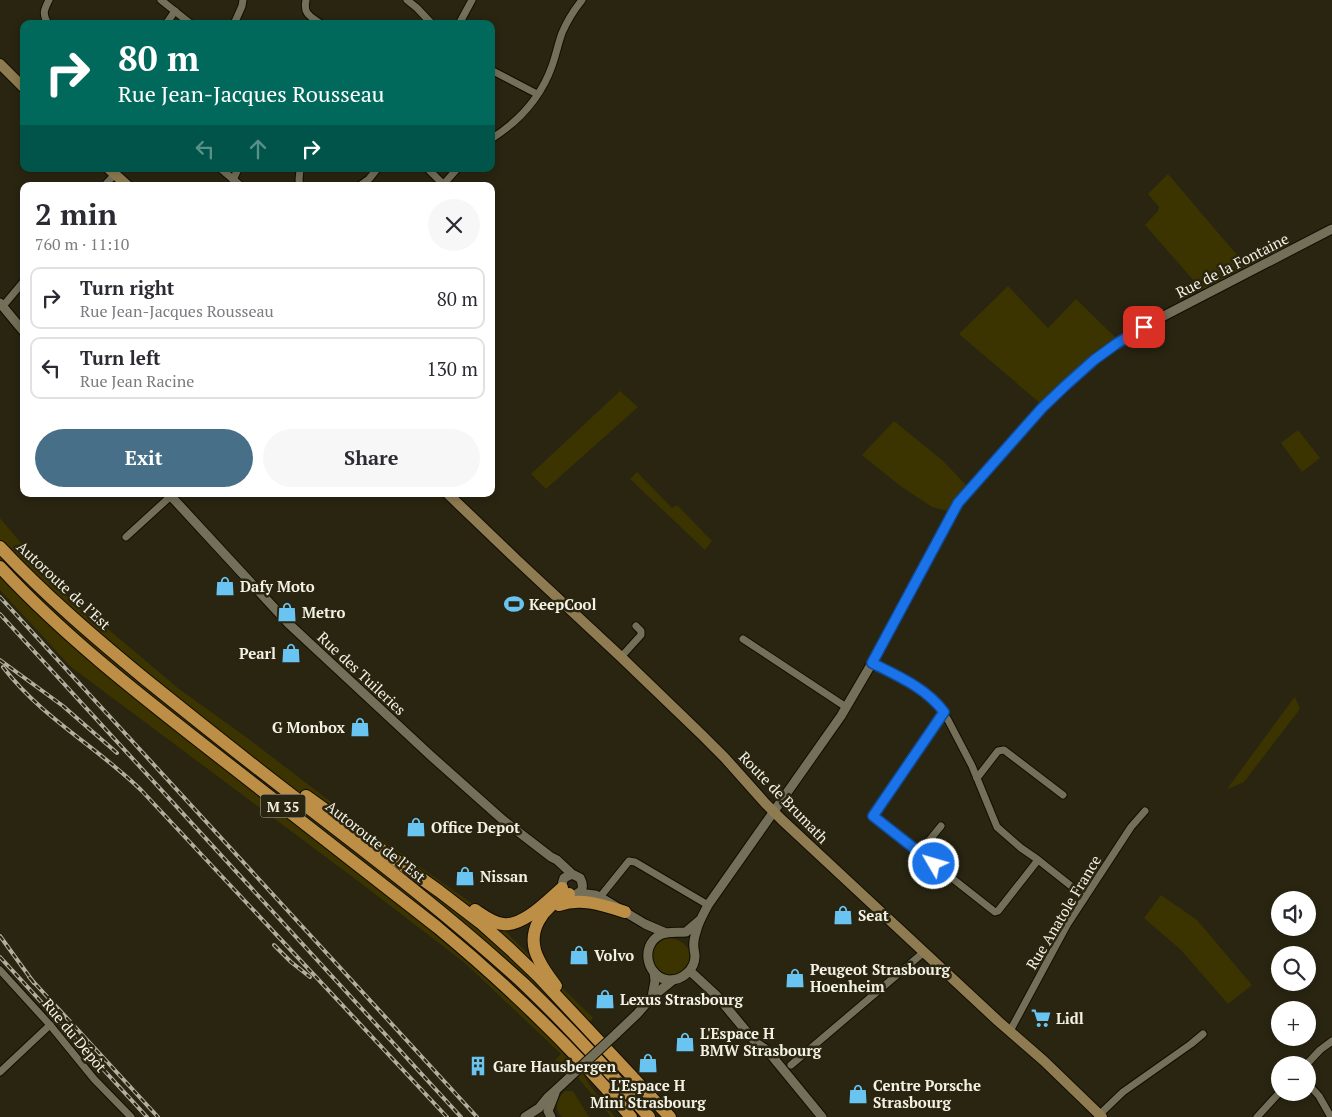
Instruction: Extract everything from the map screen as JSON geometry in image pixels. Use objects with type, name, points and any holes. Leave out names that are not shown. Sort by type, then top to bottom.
[{"type":"highway","name":"Autoroute de l’Est","points":[[0,547],[50,598],[89,634],[239,755],[446,916],[493,956],[575,1034],[649,1117]]},
{"type":"highway","name":"Autoroute de l’Est","points":[[0,567],[40,608],[82,646],[478,961],[544,1023],[593,1074],[627,1114]]},
{"type":"highway","points":[[285,790],[301,793],[424,879],[482,924],[538,976],[670,1117]]},
{"type":"highway","points":[[424,879],[434,882],[486,918],[504,924],[517,922],[525,918],[568,889]]},
{"type":"highway","points":[[568,889],[542,916],[536,927],[534,937],[536,954],[544,969],[584,1025]]},
{"type":"highway","points":[[542,916],[562,904],[578,901],[625,912]]},
{"type":"main road","points":[[0,64],[20,84]]},
{"type":"main road","points":[[113,172],[124,182]]},
{"type":"main road","name":"Route de Brumath","points":[[451,497],[702,734],[765,804],[1044,1061],[1101,1116]]},
{"type":"street","points":[[45,20],[44,10],[49,0]]},
{"type":"street","points":[[161,0],[186,20]]},
{"type":"street","points":[[236,20],[243,0]]},
{"type":"street","points":[[306,0],[304,8],[307,14],[315,20]]},
{"type":"street","points":[[407,0],[428,20]]},
{"type":"street","points":[[461,20],[472,0]]},
{"type":"street","points":[[495,136],[512,125],[537,94],[551,67],[567,22],[582,0]]},
{"type":"street","points":[[169,20],[175,11]]},
{"type":"street","points":[[495,72],[537,94]]},
{"type":"street","points":[[225,172],[236,182]]},
{"type":"street","points":[[234,180],[237,172]]},
{"type":"street","points":[[365,182],[375,172]]},
{"type":"street","points":[[431,172],[439,182]]},
{"type":"street","points":[[446,182],[455,172]]},
{"type":"street","name":"Rue de la Fontaine","points":[[690,970],[694,963],[694,947],[700,920],[708,906],[846,707],[872,663],[958,503],[1042,408],[1094,360],[1125,339],[1167,315],[1332,229]]},
{"type":"street","points":[[20,285],[1,304],[20,327]]},
{"type":"street","points":[[126,537],[168,497]]},
{"type":"street","name":"Rue des Tuileries","points":[[174,497],[289,624],[503,820],[550,857],[557,860],[572,874],[578,876],[597,896],[645,924],[666,933]]},
{"type":"street","points":[[621,657],[640,635],[641,631],[636,626]]},
{"type":"street","points":[[743,640],[846,707]]},
{"type":"street","points":[[872,663],[924,691],[935,701],[944,712],[977,778],[998,827],[1021,848],[1085,897]]},
{"type":"street","points":[[944,712],[873,816],[995,912],[1038,860]]},
{"type":"street","points":[[977,778],[998,751],[1004,750],[1063,795]]},
{"type":"street","name":"Rue Anatole France","points":[[1010,1031],[1067,925],[1131,827],[1145,811]]},
{"type":"street","points":[[919,853],[941,826]]},
{"type":"street","name":"Rue des Tuileries","points":[[550,857],[568,889],[597,896]]},
{"type":"street","points":[[597,896],[629,861],[635,862],[708,906]]},
{"type":"street","points":[[572,874],[567,876],[568,889],[582,889],[583,883]]},
{"type":"street","name":"Rue de la Fontaine","points":[[666,933],[686,932],[700,920]]},
{"type":"street","points":[[645,924],[651,943]]},
{"type":"street","points":[[666,933],[658,936],[651,943],[648,960],[650,967],[661,978],[673,980]]},
{"type":"street","points":[[677,933],[688,939],[694,947]]},
{"type":"street","points":[[791,1065],[924,952]]},
{"type":"street","name":"Rue du Dépôt","points":[[0,970],[50,1024],[94,1079],[131,1117]]},
{"type":"street","points":[[538,1114],[552,1099],[557,1089],[637,1014],[652,997],[673,980],[684,976],[690,970],[717,996],[756,1043],[767,1050],[822,1117]]},
{"type":"street","points":[[652,997],[655,981],[654,972]]},
{"type":"street","points":[[0,1072],[50,1024]]},
{"type":"street","points":[[1101,1116],[1123,1092],[1203,1034]]},
{"type":"street","points":[[1314,1056],[1332,1041]]},
{"type":"street","points":[[1316,1093],[1331,1117]]},
{"type":"street","points":[[1257,1117],[1272,1101]]},
{"type":"shaded area","points":[[1168,174],[1248,268],[1202,290],[1145,225],[1158,211],[1159,207],[1148,194]]},
{"type":"shaded area","points":[[1008,286],[1048,328],[1076,299],[1118,340],[1041,404],[959,334]]},
{"type":"shaded area","points":[[620,391],[638,407],[546,489],[531,474]]},
{"type":"shaded area","points":[[894,421],[942,460],[968,487],[948,511],[932,507],[899,485],[862,455]]},
{"type":"shaded area","points":[[1298,430],[1320,458],[1302,472],[1281,443]]},
{"type":"shaded area","points":[[637,472],[672,508],[677,505],[712,541],[705,550],[630,479]]},
{"type":"shaded area","points":[[0,518],[56,585],[179,689],[246,737],[373,834],[490,916],[593,1018],[563,1053],[585,1077],[615,1117],[611,1117],[569,1067],[555,1060],[561,1054],[465,963],[71,667],[0,590]]},
{"type":"shaded area","points":[[1295,697],[1300,709],[1244,782],[1227,789],[1293,699]]},
{"type":"shaded area","points":[[1161,895],[1197,920],[1252,985],[1228,1004],[1181,950],[1144,918]]},
{"type":"shaded area","points":[[666,938],[680,941],[689,950],[691,955],[688,967],[677,976],[664,976],[652,964],[654,948]]},
{"type":"shaded area","points":[[565,1091],[573,1091],[589,1117],[562,1117],[559,1114],[557,1104]]},
{"type":"railway","points":[[0,597],[477,1117]]},
{"type":"railway","points":[[0,614],[461,1117]]},
{"type":"railway","points":[[0,660],[63,706],[117,753]]},
{"type":"railway","points":[[3,667],[34,701],[141,790],[447,1117]]},
{"type":"railway","points":[[0,936],[34,983]]},
{"type":"railway","points":[[274,945],[310,977]]},
{"type":"railway","points":[[0,957],[147,1117]]},
{"type":"railway","points":[[29,977],[158,1117]]},
{"type":"place","name":"Dafy Moto","points":[[225,586]]},
{"type":"place","name":"KeepCool","points":[[514,604]]},
{"type":"place","name":"Metro","points":[[287,612]]},
{"type":"place","name":"Pearl","points":[[291,653]]},
{"type":"place","name":"G Monbox","points":[[360,727]]},
{"type":"place","name":"Office Depot","points":[[416,827]]},
{"type":"place","name":"Nissan","points":[[465,876]]},
{"type":"place","name":"Seat","points":[[843,915]]},
{"type":"place","name":"Volvo","points":[[579,955]]},
{"type":"place","name":"Peugeot Strasbourg Hoenheim","points":[[795,978]]},
{"type":"place","name":"Lexus Strasbourg","points":[[605,999]]},
{"type":"place","name":"Lidl","points":[[1041,1018]]},
{"type":"place","name":"L'Espace H BMW Strasbourg","points":[[685,1042]]},
{"type":"place","name":"L'Espace H Mini Strasbourg","points":[[648,1063]]},
{"type":"place","name":"Gare Hausbergen","points":[[478,1066]]},
{"type":"place","name":"Centre Porsche Strasbourg","points":[[858,1094]]},
{"type":"route","points":[[934,864],[873,816],[944,712],[924,691],[872,663],[958,503],[1042,408],[1065,386],[1094,360],[1144,327]]}]
